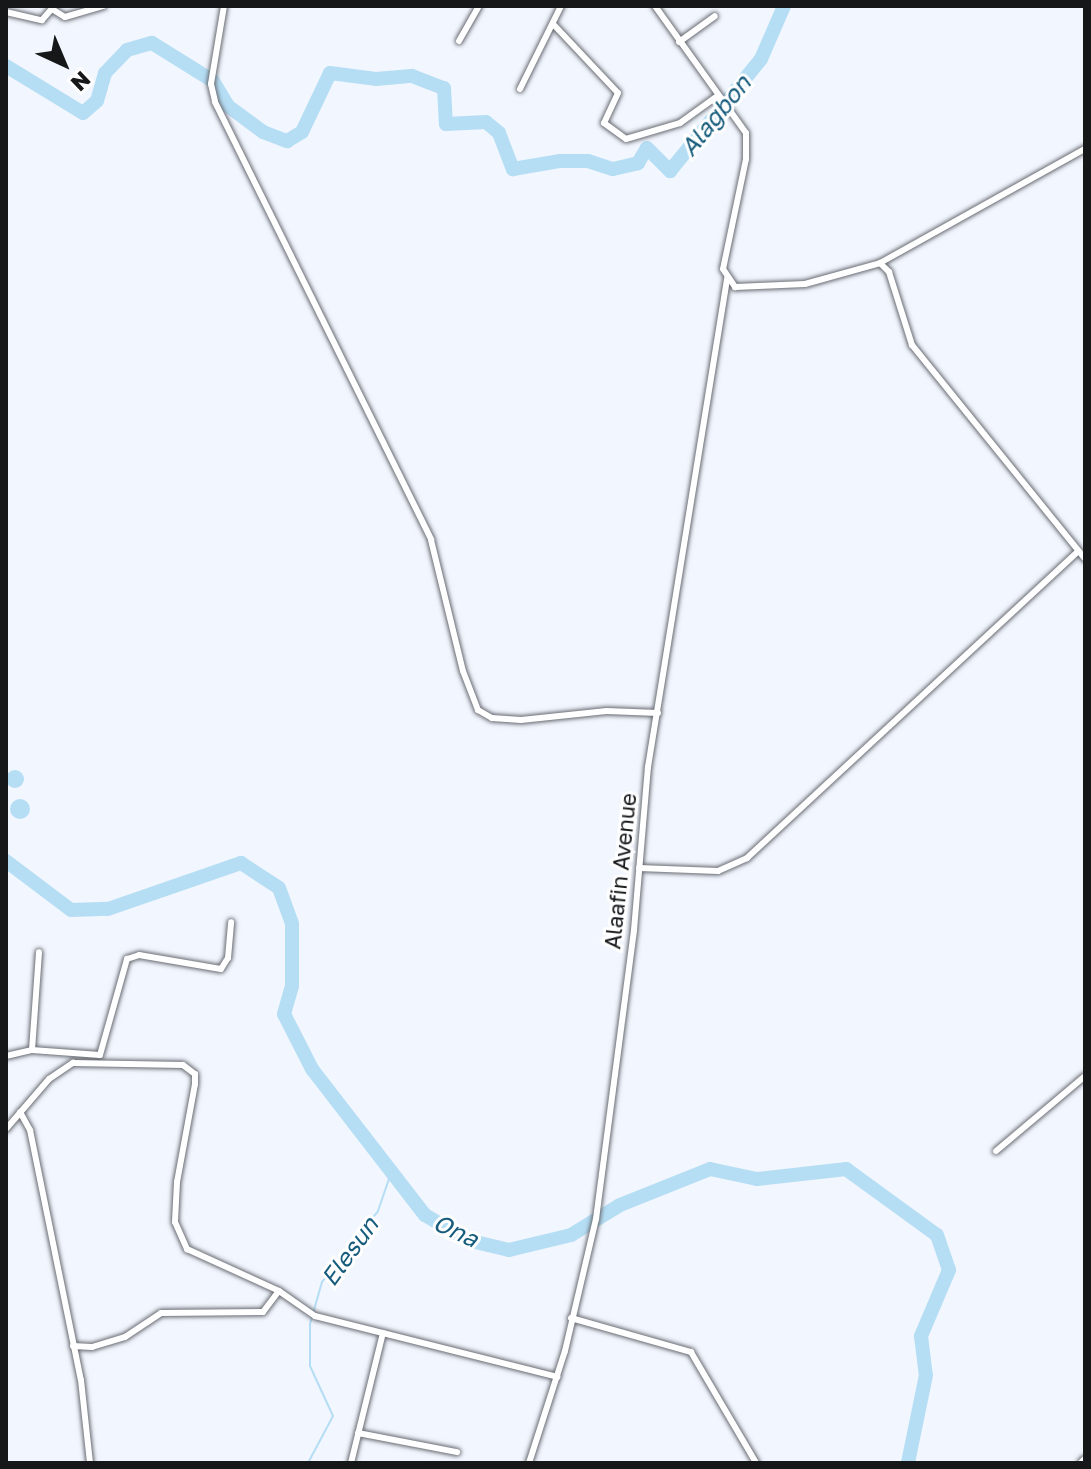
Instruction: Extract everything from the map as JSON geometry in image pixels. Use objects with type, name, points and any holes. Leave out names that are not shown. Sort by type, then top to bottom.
[{"type":"street","points":[[6,12],[42,20],[53,8],[65,17],[103,6]]},
{"type":"street","points":[[224,6],[211,84],[266,211],[431,540],[463,671],[478,710],[492,718],[521,720],[607,711],[658,713]]},
{"type":"street","points":[[459,41],[479,6]]},
{"type":"street","points":[[520,89],[561,6]]},
{"type":"street","points":[[554,25],[618,93],[604,123],[626,139],[680,123],[718,99],[655,6]]},
{"type":"street","points":[[679,42],[715,16]]},
{"type":"street","name":"Alaafin Avenue","points":[[529,1463],[557,1377],[596,1219],[658,713],[710,356],[727,278],[724,259],[747,142],[718,99]]},
{"type":"street","points":[[727,278],[735,287],[785,287],[838,279],[880,263],[1085,149]]},
{"type":"street","points":[[880,263],[889,272],[912,345],[1085,559]]},
{"type":"street","points":[[639,868],[718,871],[747,858],[1078,551]]},
{"type":"street","points":[[6,1056],[32,1050],[96,1056],[104,1050],[130,957],[221,969],[228,958],[231,922]]},
{"type":"street","points":[[32,1050],[39,952]]},
{"type":"street","points":[[64,1051],[67,1067]]},
{"type":"street","points":[[6,1129],[49,1079],[73,1063],[177,1064],[192,1070],[193,1102],[178,1156],[179,1240],[215,1266],[279,1291],[311,1313],[557,1377]]},
{"type":"street","points":[[996,1151],[1085,1076]]},
{"type":"street","points":[[20,1112],[30,1130],[73,1346],[90,1463]]},
{"type":"street","points":[[73,1346],[92,1347],[125,1337],[161,1313],[263,1312],[279,1291]]},
{"type":"street","points":[[571,1318],[691,1352],[756,1463]]},
{"type":"street","points":[[351,1463],[383,1333]]},
{"type":"street","points":[[358,1433],[457,1452]]},
{"type":"water","points":[[15,770],[24,779],[15,788],[6,779]]},
{"type":"water","points":[[20,799],[27,802],[30,809],[27,816],[20,819],[13,816],[10,809],[13,802]]},
{"type":"waterway","name":"Alagbon","points":[[6,66],[83,113],[97,101],[105,73],[127,50],[152,43],[213,81],[228,106],[263,132],[287,141],[302,132],[330,73],[376,79],[412,76],[444,88],[446,124],[486,122],[499,133],[513,169],[560,161],[588,161],[613,169],[638,163],[647,148],[670,171],[761,59],[784,6]]},
{"type":"waterway","name":"Ona","points":[[6,861],[71,910],[108,909],[241,863],[279,888],[292,924],[292,986],[284,1014],[312,1069],[425,1215],[467,1240],[509,1250],[571,1235],[620,1205],[710,1169],[757,1179],[846,1169],[937,1235],[949,1270],[921,1336],[926,1375],[908,1463]]},
{"type":"waterway","name":"Elesun","points":[[308,1463],[333,1416],[310,1366],[310,1324],[322,1282],[378,1211],[391,1173]]}]
